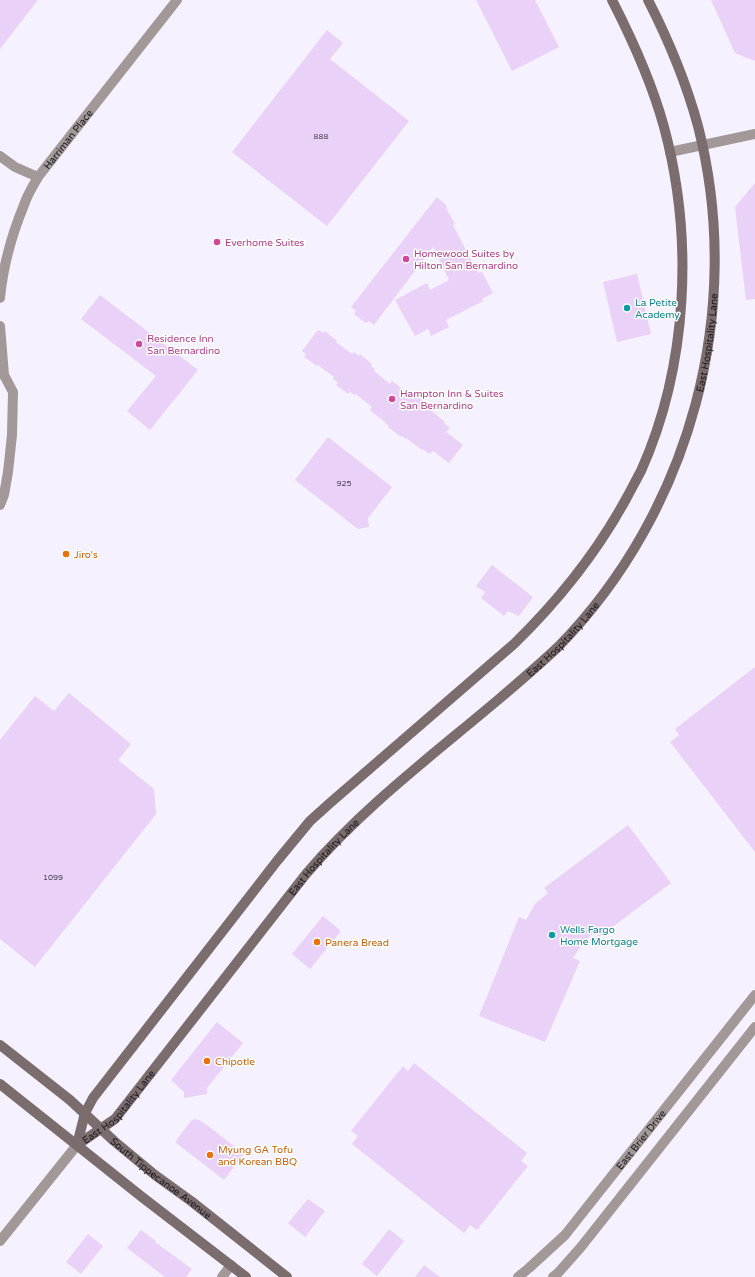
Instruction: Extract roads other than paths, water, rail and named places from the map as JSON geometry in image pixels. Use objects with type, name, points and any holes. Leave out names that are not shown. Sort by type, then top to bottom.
[{"type":"main road","name":"East Hospitality Lane","points":[[77,1145],[84,1113],[93,1098],[272,867],[310,821],[514,644],[560,597],[605,536],[640,472],[654,438],[667,394],[674,359],[679,329],[682,231],[679,201],[670,152],[656,99],[633,42],[612,0]]},
{"type":"main road","name":"East Hospitality Lane","points":[[77,1145],[115,1119],[306,874],[331,845],[372,807],[530,672],[557,647],[582,620],[608,587],[631,554],[668,484],[686,440],[706,361],[714,300],[714,228],[711,198],[697,122],[676,58],[648,0]]},
{"type":"main road","name":"South Tippecanoe Avenue","points":[[0,1045],[47,1081],[155,1175],[191,1201],[287,1277]]},
{"type":"main road","points":[[0,1084],[246,1277]]},
{"type":"street","name":"Harriman Place","points":[[0,298],[12,238],[24,204],[38,177],[177,0]]},
{"type":"street","points":[[670,152],[755,134]]},
{"type":"street","points":[[0,156],[15,167],[38,177]]},
{"type":"street","points":[[0,326],[4,375],[13,392],[12,434],[8,472],[4,495],[0,505]]},
{"type":"street","points":[[0,386],[4,375]]},
{"type":"street","name":"East Brier Drive","points":[[518,1277],[565,1234],[755,994]]},
{"type":"street","name":"East Brier Drive","points":[[553,1277],[581,1247],[755,1027]]},
{"type":"street","points":[[0,1241],[77,1145]]},
{"type":"street","points":[[222,1277],[231,1265]]},
{"type":"place","name":"Everhome Suites","points":[[217,242]]},
{"type":"place","name":"Homewood Suites by Hilton San Bernardino","points":[[406,259]]},
{"type":"place","name":"La Petite Academy","points":[[627,308]]},
{"type":"place","name":"Residence Inn San Bernardino","points":[[139,344]]},
{"type":"place","name":"Hampton Inn & Suites San Bernardino","points":[[392,399]]},
{"type":"place","name":"Jiro's","points":[[66,554]]},
{"type":"place","name":"Wells Fargo Home Mortgage","points":[[552,935]]},
{"type":"place","name":"Panera Bread","points":[[317,942]]},
{"type":"place","name":"Chipotle","points":[[207,1061]]},
{"type":"place","name":"Myung GA Tofu and Korean BBQ","points":[[210,1155]]}]
